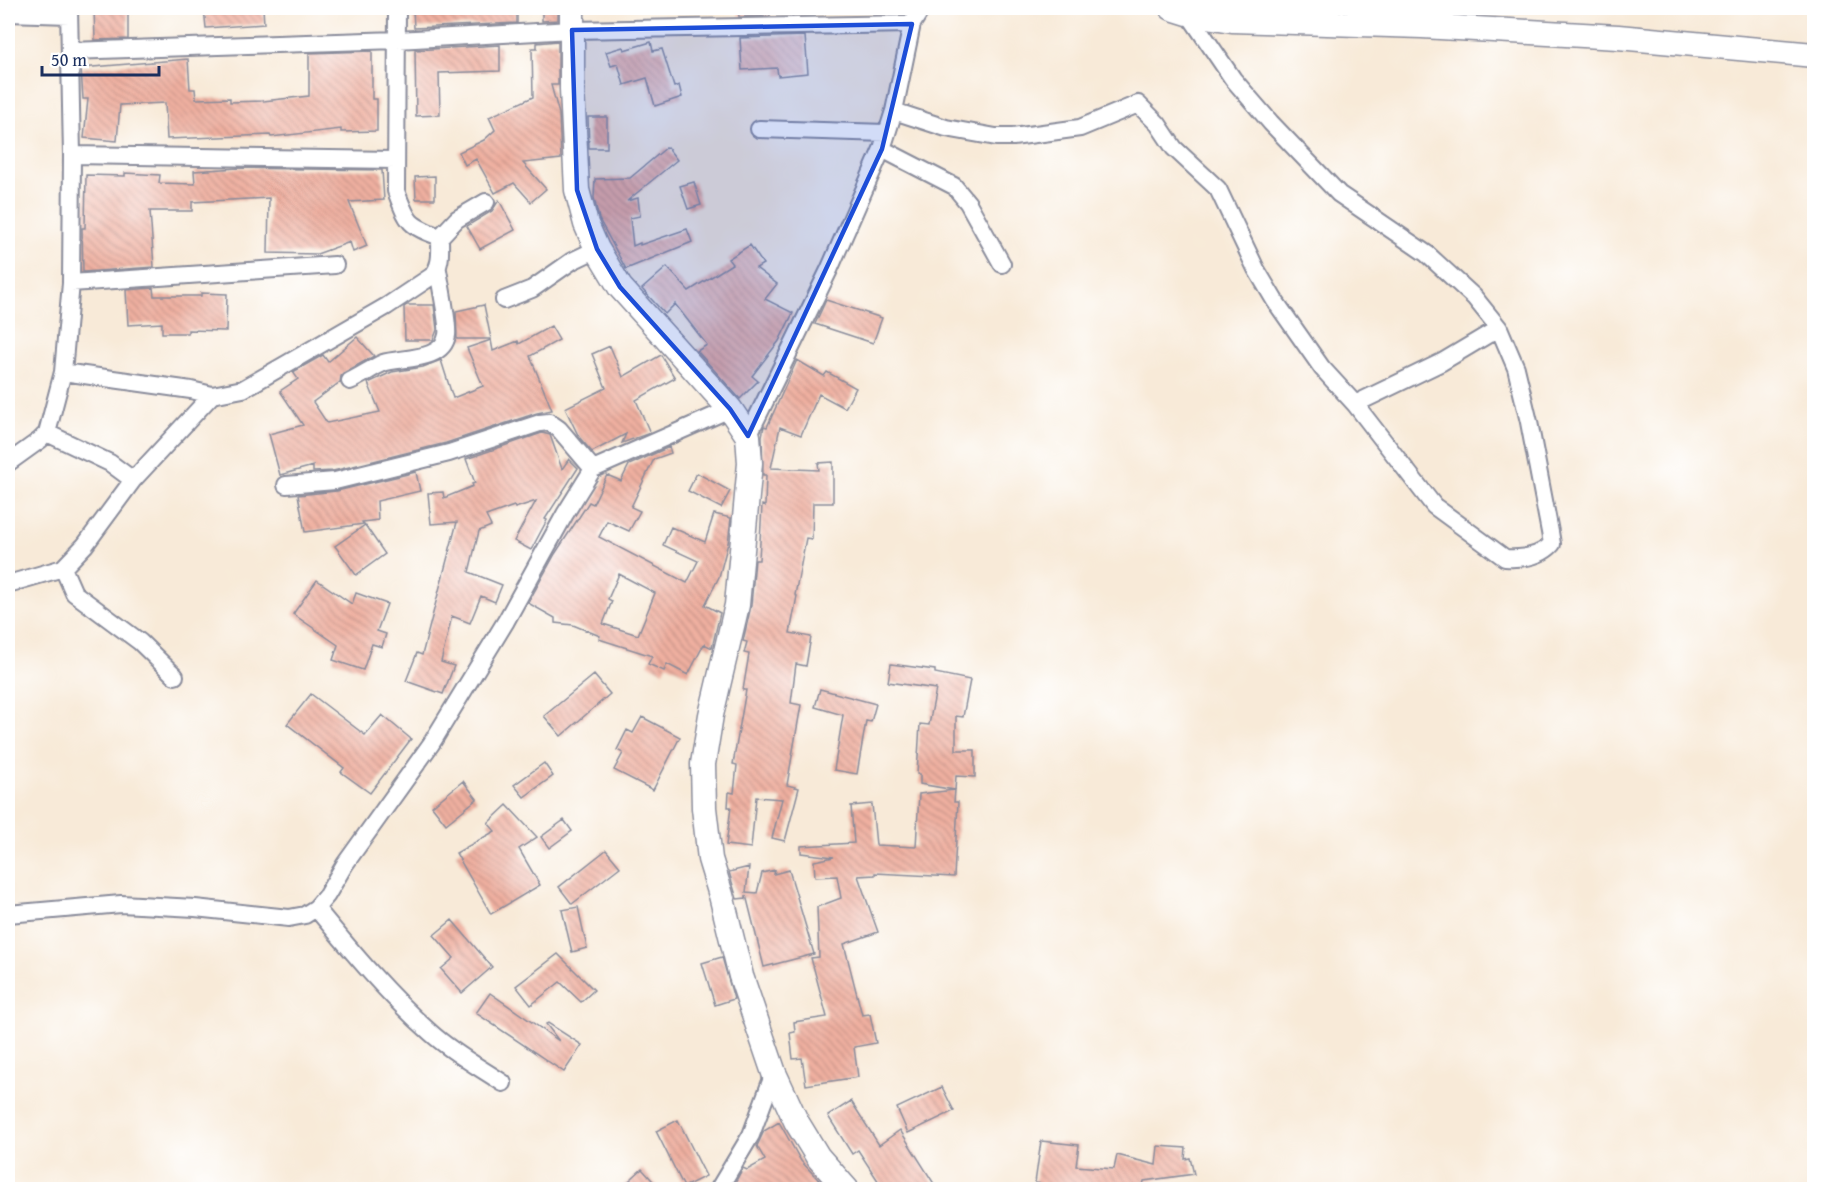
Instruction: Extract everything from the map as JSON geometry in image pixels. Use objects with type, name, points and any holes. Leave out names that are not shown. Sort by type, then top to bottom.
[{"type":"street","points":[[397,8],[396,191],[407,219],[420,230],[440,237]]},
{"type":"street","points":[[748,436],[829,270],[884,141],[894,111],[912,24],[922,8]]},
{"type":"street","points":[[1422,26],[1442,8]]},
{"type":"street","points":[[894,111],[946,128],[996,137],[1013,137],[1080,128],[1138,104],[1158,124],[1174,148],[1218,189],[1242,243],[1275,301],[1322,368],[1354,404],[1434,507],[1505,558],[1516,559],[1546,550],[1552,544],[1529,422],[1516,368],[1499,328],[1474,297],[1427,254],[1339,194],[1271,123],[1233,79],[1180,10]]},
{"type":"street","points":[[1180,10],[1618,36],[1815,55]]},
{"type":"street","points":[[8,13],[69,11],[72,155],[71,284],[63,372],[47,433],[8,463]]},
{"type":"street","points":[[572,19],[572,89],[577,190],[586,224],[597,249],[620,287],[730,409],[748,436],[750,463],[737,605],[711,715],[703,764],[704,808],[710,859],[741,976],[774,1073],[796,1121],[819,1157],[847,1190]]},
{"type":"street","points":[[70,51],[397,40],[572,19],[912,24]]},
{"type":"street","points":[[759,129],[884,141],[954,186],[968,203],[1002,264]]},
{"type":"street","points":[[72,155],[395,160]]},
{"type":"street","points":[[350,381],[385,363],[429,354],[441,347],[447,335],[438,270],[440,237],[457,219],[486,202]]},
{"type":"street","points":[[504,300],[532,289],[572,261],[597,249]]},
{"type":"street","points":[[71,284],[335,265]]},
{"type":"street","points":[[63,372],[212,395],[243,389],[387,306],[438,270]]},
{"type":"street","points":[[1354,404],[1442,362],[1499,328]]},
{"type":"street","points":[[8,584],[63,568],[85,545],[133,480],[212,395]]},
{"type":"street","points":[[8,914],[121,904],[195,908],[290,918],[305,915],[316,908],[431,744],[506,621],[565,514],[593,469],[730,409]]},
{"type":"street","points":[[286,485],[346,478],[449,453],[549,422],[559,429],[593,469]]},
{"type":"street","points":[[47,433],[110,463],[133,480]]},
{"type":"street","points":[[63,568],[74,593],[140,642],[175,676]]},
{"type":"street","points":[[316,908],[346,945],[431,1034],[503,1083]]},
{"type":"street","points":[[718,1190],[751,1135],[774,1073]]},
{"type":"highlighted area","points":[[912,24],[882,149],[748,436],[730,409],[620,287],[597,249],[577,190],[572,30]]},
{"type":"building","points":[[94,8],[128,8],[128,39],[95,40]]},
{"type":"building","points":[[204,8],[263,8],[264,24],[206,28]]},
{"type":"building","points":[[413,8],[517,8],[517,23],[414,28]]},
{"type":"building","points":[[542,8],[558,8],[558,20],[542,21]]},
{"type":"building","points":[[738,8],[770,8],[770,16],[739,17]]},
{"type":"building","points":[[805,36],[808,73],[778,76],[777,68],[742,70],[740,38]]},
{"type":"building","points":[[558,41],[558,85],[551,85],[559,114],[561,159],[523,163],[546,189],[531,202],[514,183],[495,193],[476,159],[465,165],[459,152],[484,140],[495,130],[489,117],[533,97],[532,48],[537,48],[537,43]]},
{"type":"building","points":[[651,42],[653,51],[662,49],[674,87],[679,85],[682,97],[655,106],[647,78],[624,85],[618,64],[611,66],[606,52],[623,47],[624,50]]},
{"type":"building","points":[[500,45],[500,71],[439,73],[440,115],[416,116],[415,50]]},
{"type":"building","points":[[372,51],[372,99],[377,99],[377,131],[341,132],[341,129],[271,137],[270,135],[167,139],[165,103],[120,105],[117,141],[84,138],[88,99],[83,99],[81,68],[188,59],[190,89],[195,89],[196,99],[230,98],[230,102],[263,101],[309,96],[309,53]]},
{"type":"building","points":[[588,117],[607,117],[607,148],[589,148]]},
{"type":"building","points":[[667,147],[677,160],[627,201],[638,198],[640,216],[630,218],[633,246],[687,229],[692,242],[626,269],[599,219],[594,198],[595,179],[630,178]]},
{"type":"building","points":[[238,168],[382,170],[384,200],[349,202],[367,246],[353,252],[350,242],[317,254],[268,253],[269,198],[192,202],[192,211],[150,211],[154,267],[83,272],[82,228],[85,228],[86,175],[125,176],[125,173],[160,175],[159,183],[195,184],[194,171]]},
{"type":"building","points":[[435,176],[435,199],[416,199],[415,177]]},
{"type":"building","points":[[694,182],[701,205],[688,209],[680,186]]},
{"type":"building","points":[[499,200],[515,230],[480,249],[467,226],[492,211]]},
{"type":"building","points":[[750,245],[763,264],[756,268],[777,284],[765,299],[793,313],[779,341],[752,376],[758,381],[740,399],[697,351],[707,345],[675,304],[665,314],[642,289],[667,267],[689,291],[732,264],[728,259]]},
{"type":"building","points":[[153,288],[154,296],[227,294],[226,331],[188,330],[188,333],[162,333],[162,323],[128,325],[126,290]]},
{"type":"building","points":[[826,300],[882,318],[873,343],[815,324]]},
{"type":"building","points":[[434,305],[437,330],[433,340],[405,340],[404,307]]},
{"type":"building","points":[[484,305],[491,339],[457,339],[456,311]]},
{"type":"building","points":[[551,326],[559,340],[530,356],[552,410],[446,443],[333,471],[313,472],[313,466],[280,475],[269,434],[303,425],[280,391],[298,379],[293,372],[323,355],[328,362],[357,337],[374,356],[345,372],[340,382],[313,402],[327,423],[380,412],[368,383],[392,372],[423,367],[441,360],[453,398],[483,386],[467,348],[491,340],[493,351],[518,341],[519,344]]},
{"type":"building","points":[[610,346],[623,377],[661,355],[675,378],[636,400],[650,433],[622,443],[626,434],[592,452],[579,437],[565,408],[606,388],[592,354]]},
{"type":"building","points":[[797,360],[824,376],[827,372],[856,388],[845,408],[819,394],[801,435],[780,427],[771,468],[819,470],[818,463],[833,462],[833,503],[813,503],[812,539],[806,538],[790,633],[811,637],[806,666],[796,664],[791,703],[801,705],[787,785],[799,788],[785,841],[772,838],[782,799],[756,797],[751,848],[726,845],[731,807],[728,807],[729,792],[734,793],[737,765],[733,764],[746,690],[743,690],[749,654],[744,653],[747,642],[743,641],[751,606],[755,560],[759,560],[762,505],[765,506],[766,475],[763,475],[762,436],[764,426],[767,427]]},
{"type":"building","points":[[542,433],[550,435],[562,469],[569,459],[578,468],[545,519],[547,520],[531,550],[514,541],[536,501],[486,516],[491,526],[479,531],[469,572],[502,585],[495,602],[481,596],[470,623],[452,616],[441,662],[454,666],[443,694],[406,681],[417,653],[422,655],[457,522],[431,524],[428,493],[443,492],[444,498],[473,486],[472,484],[475,483],[466,459]]},
{"type":"building","points":[[669,447],[671,453],[654,459],[631,507],[640,511],[629,531],[607,521],[599,537],[687,583],[698,561],[663,545],[671,527],[705,542],[714,514],[731,518],[728,543],[719,577],[705,605],[720,613],[712,648],[704,644],[688,675],[667,664],[664,671],[648,664],[652,656],[599,639],[600,636],[573,625],[555,623],[555,618],[528,603],[555,554],[589,502],[593,504],[607,475],[621,481],[629,465]],"holes":[[[619,574],[655,593],[638,635],[603,624],[612,601],[608,599]]]},
{"type":"building","points":[[416,472],[420,491],[377,501],[378,520],[305,532],[298,495],[337,491]]},
{"type":"building","points":[[697,473],[730,491],[721,508],[688,491]]},
{"type":"building","points":[[365,525],[385,554],[356,575],[335,546]]},
{"type":"building","points":[[317,580],[352,604],[356,593],[387,604],[377,631],[386,634],[382,647],[372,644],[363,670],[333,660],[338,645],[293,614]]},
{"type":"building","points":[[891,664],[935,670],[935,673],[970,680],[963,717],[956,716],[956,750],[975,750],[975,777],[956,776],[955,790],[920,784],[920,774],[917,774],[920,724],[929,725],[936,689],[888,682]]},
{"type":"building","points":[[594,675],[610,694],[561,736],[544,716]]},
{"type":"building","points":[[820,689],[876,704],[871,722],[866,721],[857,774],[834,770],[843,715],[815,707]]},
{"type":"building","points":[[311,694],[365,735],[382,715],[411,739],[370,793],[341,772],[344,768],[287,724]]},
{"type":"building","points":[[642,717],[680,737],[653,790],[614,770],[623,753],[617,750],[627,730],[633,733]]},
{"type":"building","points":[[544,763],[553,776],[524,797],[514,785]]},
{"type":"building","points":[[463,781],[477,799],[446,824],[432,806]]},
{"type":"building","points":[[955,790],[954,802],[958,802],[954,877],[875,873],[875,875],[858,876],[878,932],[844,944],[862,1015],[870,1014],[876,1043],[854,1047],[858,1077],[806,1085],[802,1058],[793,1059],[790,1033],[795,1032],[794,1022],[827,1017],[811,958],[819,957],[817,907],[841,898],[837,876],[815,877],[814,861],[834,857],[801,853],[801,846],[854,843],[851,806],[872,804],[876,845],[916,847],[919,794]]},
{"type":"building","points":[[507,805],[537,837],[519,849],[540,885],[491,914],[456,853],[495,831],[488,823]]},
{"type":"building","points":[[564,820],[572,831],[549,848],[541,837]]},
{"type":"building","points":[[606,850],[620,867],[572,904],[559,887]]},
{"type":"building","points":[[749,867],[746,892],[757,893],[762,873],[775,870],[774,874],[789,870],[814,954],[764,967],[746,895],[746,898],[737,899],[729,872]]},
{"type":"building","points":[[578,907],[587,948],[572,952],[562,910]]},
{"type":"building","points":[[452,920],[492,967],[462,993],[441,969],[454,958],[434,935]]},
{"type":"building","points":[[558,954],[594,990],[581,1002],[560,982],[531,1005],[516,986]]},
{"type":"building","points":[[722,957],[734,999],[715,1005],[702,963]]},
{"type":"building","points":[[490,993],[559,1041],[546,1024],[548,1023],[582,1045],[564,1072],[476,1013]]},
{"type":"building","points":[[942,1087],[954,1111],[908,1133],[897,1108]]},
{"type":"building","points":[[851,1101],[879,1145],[900,1130],[938,1190],[884,1190],[858,1150],[852,1154],[828,1116]]},
{"type":"building","points":[[678,1120],[706,1176],[684,1187],[656,1131]]},
{"type":"building","points":[[779,1122],[801,1161],[828,1190],[731,1190],[743,1168],[747,1170],[765,1160],[757,1146],[764,1131]]},
{"type":"building","points":[[1041,1141],[1079,1145],[1076,1166],[1114,1169],[1117,1155],[1156,1165],[1158,1146],[1186,1148],[1185,1159],[1190,1158],[1194,1174],[1144,1181],[1142,1190],[1041,1190],[1041,1184],[1035,1183]]},
{"type":"building","points":[[642,1169],[661,1190],[619,1190]]},
{"type":"railway","points":[[8,93],[13,8]]}]
